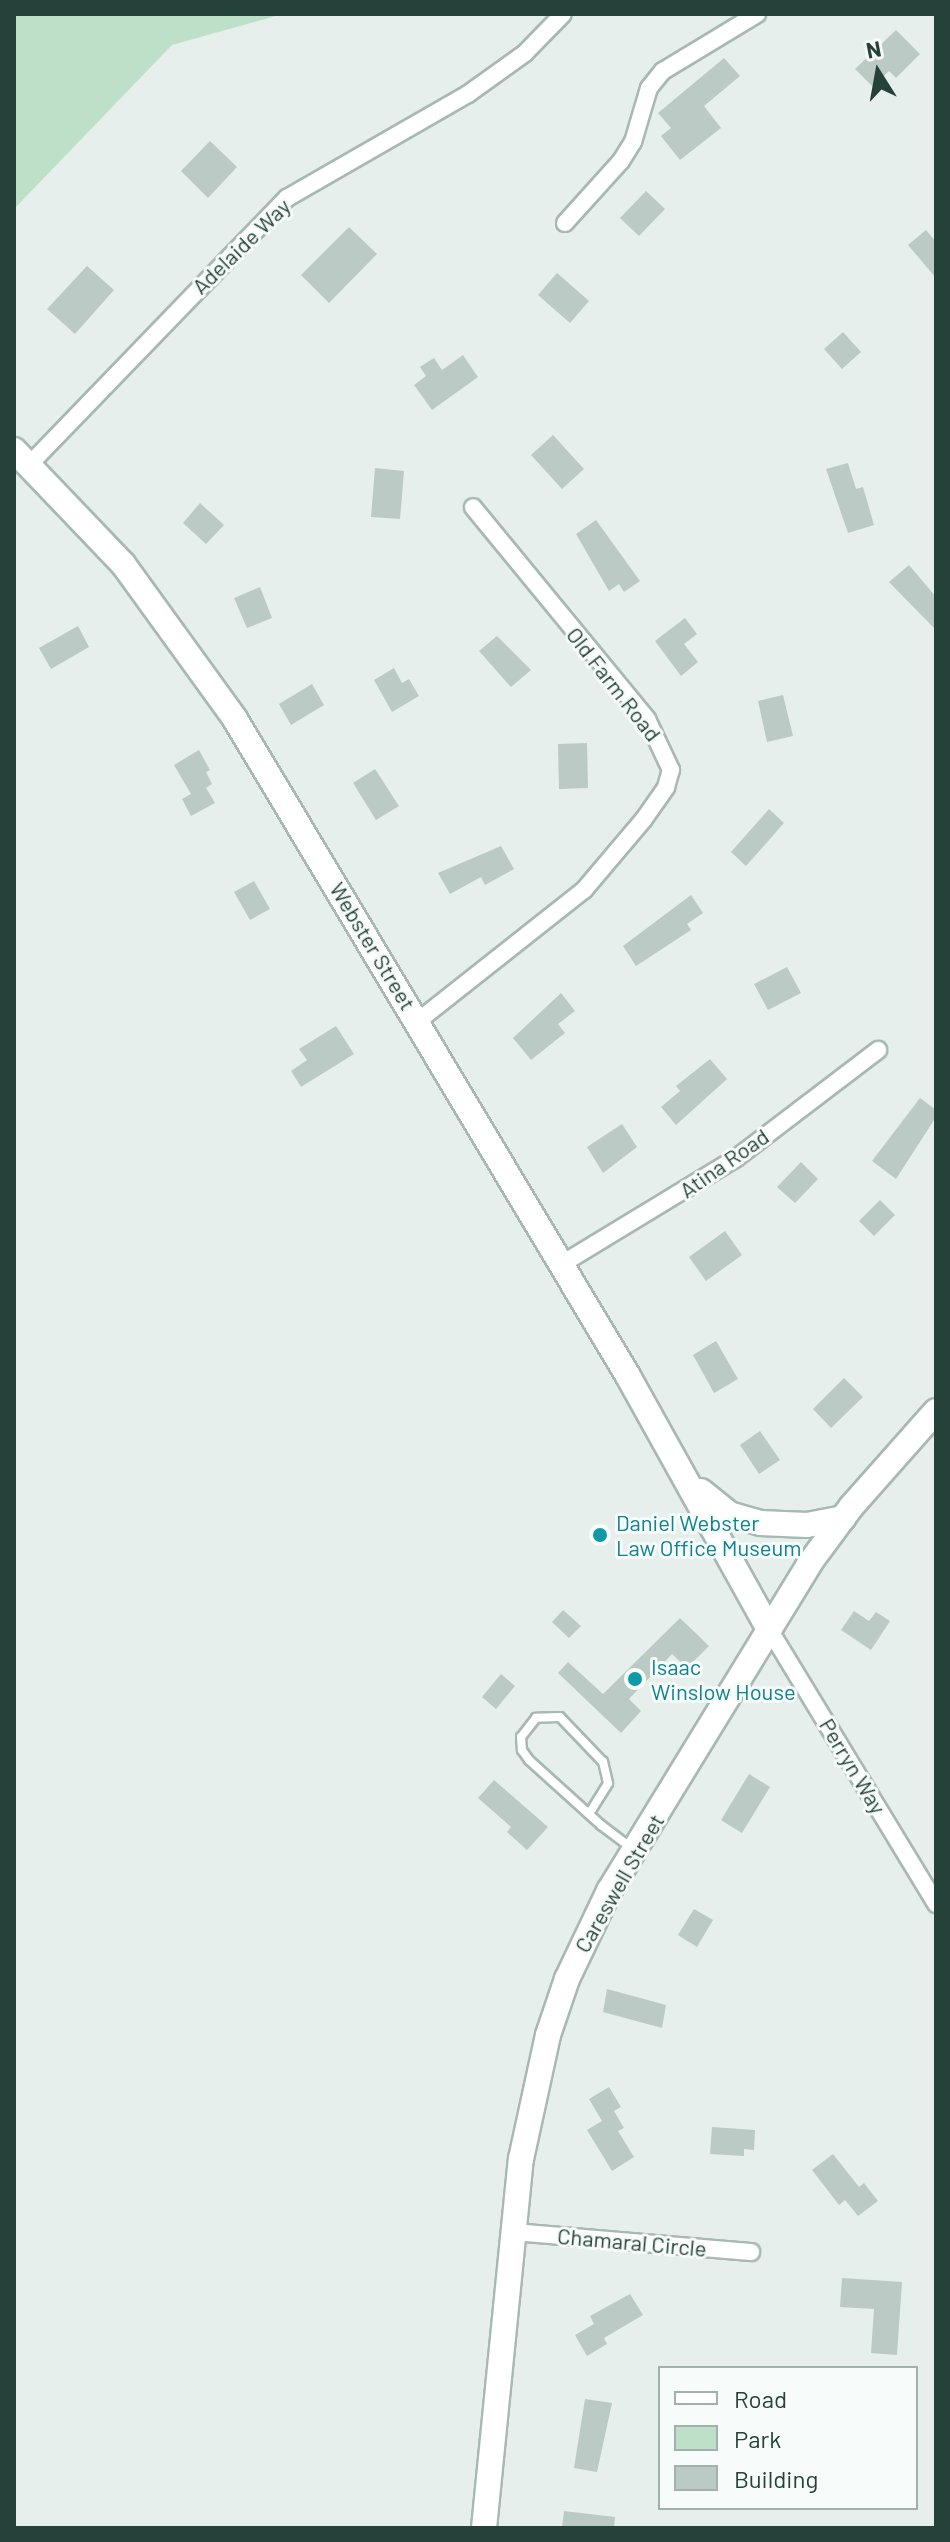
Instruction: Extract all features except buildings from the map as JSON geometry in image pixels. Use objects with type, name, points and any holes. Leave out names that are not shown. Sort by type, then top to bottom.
[{"type":"street","name":"Adelaide Way","points":[[22,457],[287,198],[468,94],[525,53],[563,14]]},
{"type":"street","points":[[565,223],[627,151],[645,97],[663,71],[757,14]]},
{"type":"street","name":"Webster Street","points":[[22,457],[113,553],[172,628],[235,719],[562,1264],[685,1475],[769,1629]]},
{"type":"street","name":"Old Farm Road","points":[[418,1021],[584,890],[644,819],[666,787],[671,770],[647,719],[473,507]]},
{"type":"street","name":"Atina Road","points":[[562,1264],[735,1159],[878,1050]]},
{"type":"street","name":"Careswell Street","points":[[484,2528],[521,2159],[548,2035],[588,1932],[769,1629],[843,1518],[936,1411]]},
{"type":"street","name":"Webster Street","points":[[685,1475],[729,1514],[760,1523],[807,1525],[843,1518]]},
{"type":"street","name":"Perryn Way","points":[[769,1629],[936,1904]]},
{"type":"street","name":"Chamaral Circle","points":[[513,2232],[751,2252]]},
{"type":"lane","points":[[589,1814],[608,1783],[603,1762],[560,1717],[536,1718],[521,1737],[522,1750],[589,1814],[635,1851]]},
{"type":"green space","points":[[14,14],[283,14],[172,45],[14,209]]},
{"type":"place","name":"Daniel Webster Law Office Museum","points":[[600,1535]]},
{"type":"place","name":"Isaac Winslow House","points":[[635,1679]]}]
